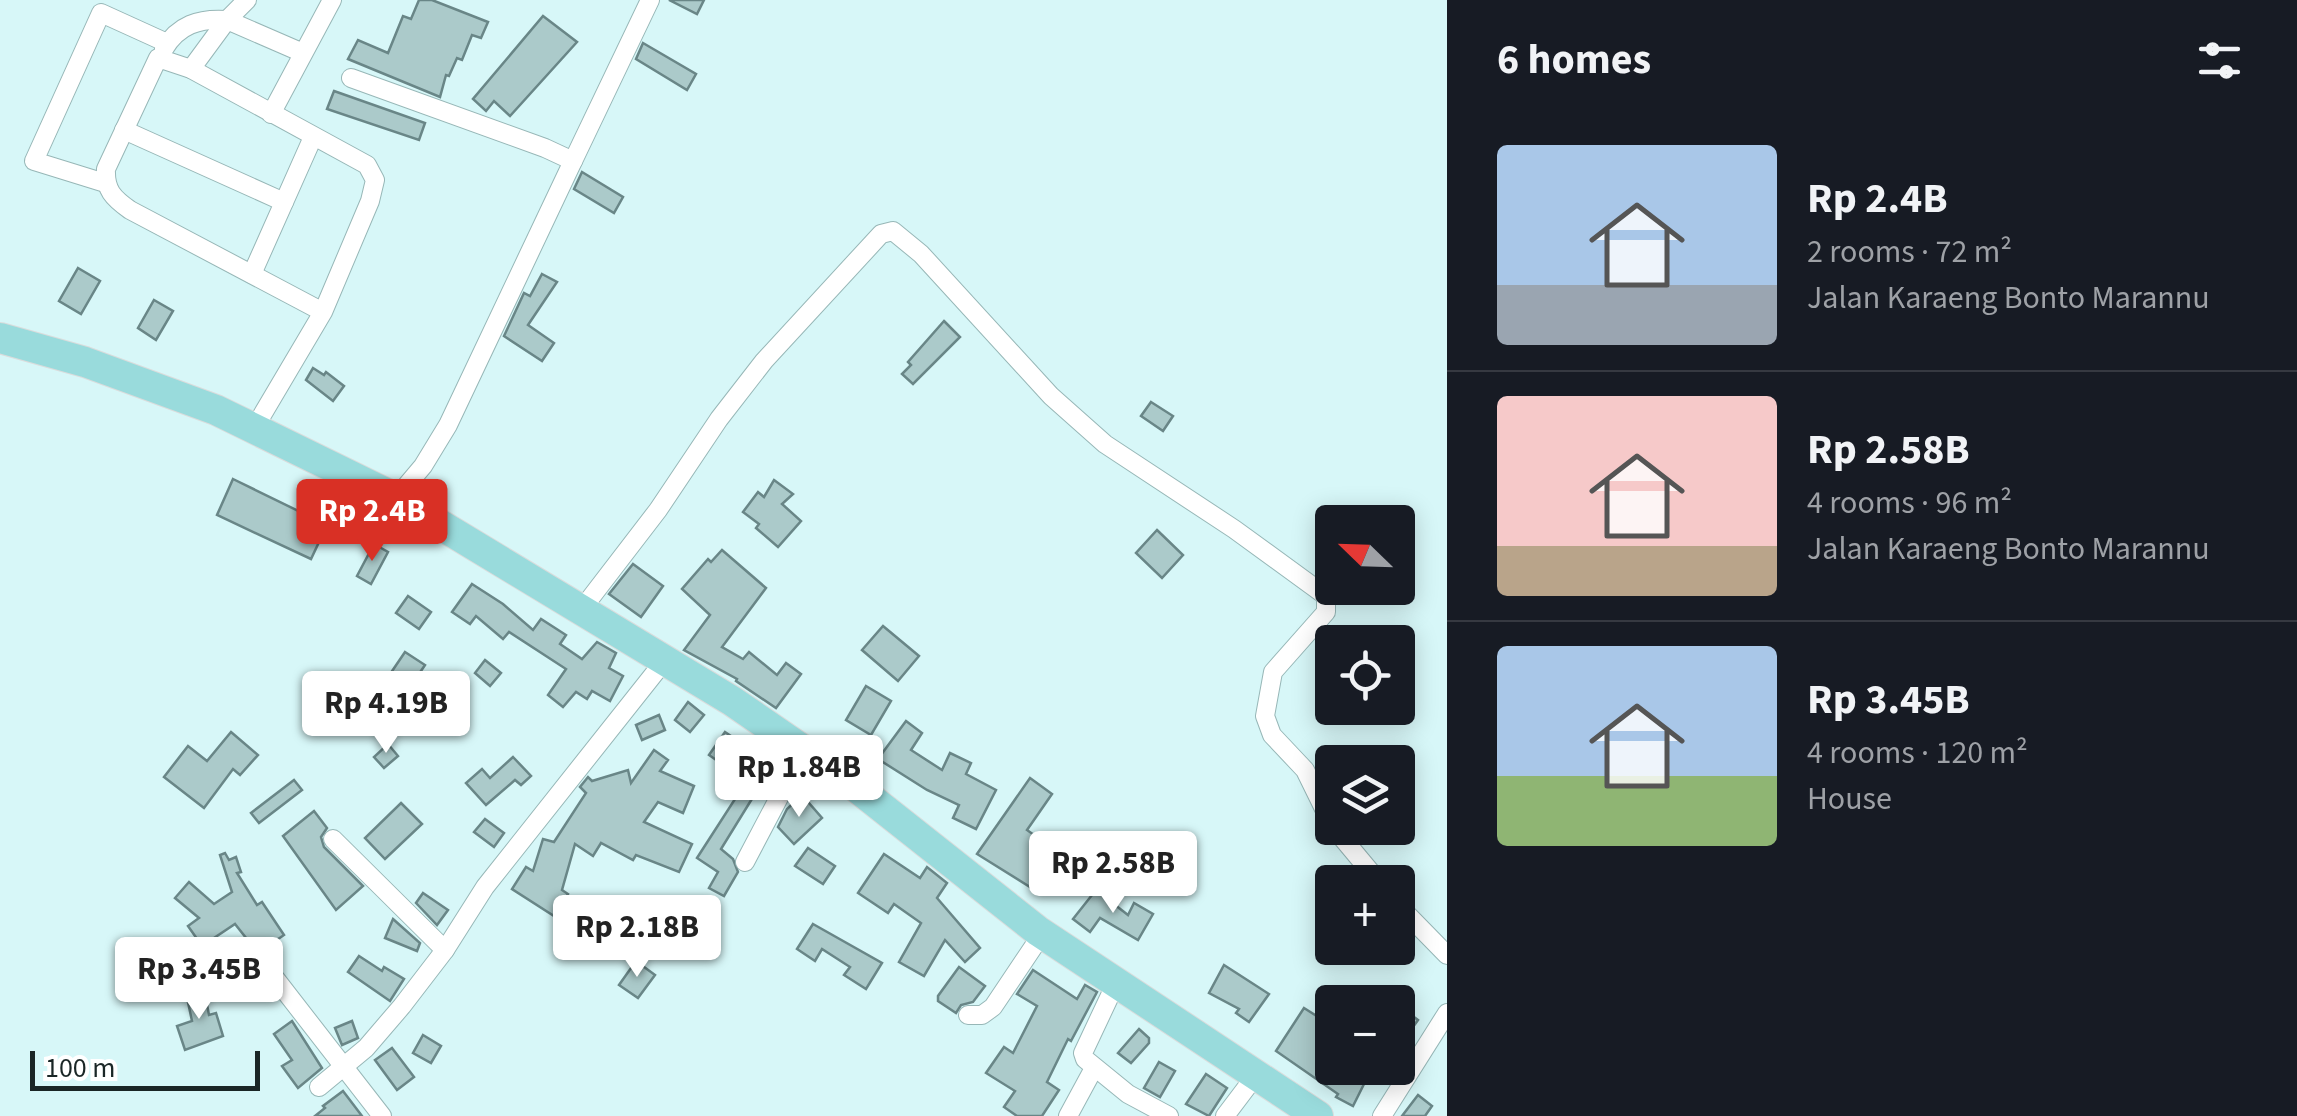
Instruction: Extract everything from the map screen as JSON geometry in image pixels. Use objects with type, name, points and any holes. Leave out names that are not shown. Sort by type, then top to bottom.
[{"type":"main road","points":[[0,338],[85,362],[256,427],[396,498],[582,609],[804,750],[1042,934],[1318,1116]]},
{"type":"street","points":[[191,69],[247,0]]},
{"type":"street","points":[[272,114],[332,0]]},
{"type":"street","points":[[396,498],[423,466],[448,425],[650,0]]},
{"type":"street","points":[[105,184],[34,161],[101,13],[191,69],[367,165],[375,180],[370,200],[323,312],[256,427]]},
{"type":"street","points":[[302,53],[227,20],[192,23],[180,29],[163,51],[124,130],[106,169],[105,184],[110,194],[130,210],[323,312]]},
{"type":"street","points":[[351,78],[573,161]]},
{"type":"street","points":[[124,130],[284,202]]},
{"type":"street","points":[[252,274],[313,138]]},
{"type":"street","points":[[582,609],[658,510],[719,418],[784,336],[881,234],[893,231],[921,254],[1051,396],[1105,444],[1234,529],[1326,596],[1328,605],[1323,616],[1274,672],[1265,716],[1272,734],[1305,770],[1315,789]]},
{"type":"street","points":[[319,1086],[382,1029],[444,950],[485,887],[664,660]]},
{"type":"street","points":[[745,862],[804,750]]},
{"type":"street","points":[[333,839],[444,950]]},
{"type":"street","points":[[1349,845],[1365,865]]},
{"type":"street","points":[[1415,922],[1447,955]]},
{"type":"street","points":[[968,1015],[982,1014],[993,1007],[1042,934]]},
{"type":"street","points":[[271,973],[382,1116]]},
{"type":"street","points":[[1115,984],[1083,1053],[1094,1068],[1128,1094],[1168,1116]]},
{"type":"street","points":[[1382,1116],[1447,1013]]},
{"type":"street","points":[[1068,1116],[1094,1068]]},
{"type":"street","points":[[1225,1116],[1256,1074]]},
{"type":"building","points":[[419,0],[432,0],[488,22],[481,38],[472,35],[462,60],[457,58],[449,76],[446,75],[440,97],[348,59],[358,40],[388,53],[403,16],[411,19]]},
{"type":"building","points":[[669,0],[704,0],[697,14]]},
{"type":"building","points":[[543,16],[577,42],[510,116],[494,101],[486,111],[473,99]]},
{"type":"building","points":[[643,43],[696,74],[687,90],[636,59]]},
{"type":"building","points":[[334,91],[425,123],[419,140],[327,109]]},
{"type":"building","points":[[582,172],[623,197],[614,213],[574,189]]},
{"type":"building","points":[[78,268],[100,281],[81,314],[59,301]]},
{"type":"building","points":[[542,274],[557,282],[528,325],[554,343],[542,361],[504,336],[524,293],[530,296]]},
{"type":"building","points":[[154,300],[173,311],[156,340],[138,328]]},
{"type":"building","points":[[944,321],[960,337],[913,384],[902,374]]},
{"type":"building","points":[[313,368],[324,375],[326,372],[344,386],[333,401],[306,380]]},
{"type":"building","points":[[1151,402],[1173,416],[1163,431],[1141,416]]},
{"type":"building","points":[[233,479],[327,525],[311,559],[217,515]]},
{"type":"building","points":[[774,480],[793,494],[782,504],[801,521],[778,547],[743,512],[758,492],[764,497]]},
{"type":"building","points":[[1157,530],[1183,555],[1162,578],[1136,553]]},
{"type":"building","points":[[374,544],[388,552],[371,584],[357,576]]},
{"type":"building","points":[[722,550],[766,588],[722,647],[743,659],[749,652],[777,675],[786,663],[801,674],[776,708],[737,679],[684,650],[710,615],[682,589],[708,559],[711,562]]},
{"type":"building","points":[[633,564],[663,586],[641,617],[609,594]]},
{"type":"building","points":[[472,584],[533,630],[541,619],[566,635],[560,644],[582,659],[597,642],[616,653],[609,668],[623,676],[610,701],[592,691],[587,699],[576,692],[563,707],[548,695],[566,669],[509,632],[503,639],[476,616],[470,624],[452,612]]},
{"type":"building","points":[[408,596],[431,612],[419,629],[396,613]]},
{"type":"building","points":[[883,626],[919,656],[898,681],[862,650]]},
{"type":"building","points":[[405,652],[425,665],[404,696],[384,683]]},
{"type":"building","points":[[485,660],[501,673],[490,686],[475,673]]},
{"type":"building","points":[[866,686],[891,701],[871,735],[846,720]]},
{"type":"building","points":[[688,702],[704,715],[690,732],[675,720]]},
{"type":"building","points":[[659,715],[665,730],[642,740],[636,725]]},
{"type":"building","points":[[906,721],[922,733],[911,750],[942,770],[950,753],[971,763],[966,774],[996,790],[976,829],[953,818],[959,805],[878,759]]},
{"type":"building","points":[[231,732],[258,755],[240,775],[233,769],[204,808],[164,777],[188,746],[207,761]]},
{"type":"building","points":[[725,732],[746,746],[737,759],[766,776],[721,849],[733,859],[738,872],[724,896],[709,888],[718,872],[697,858],[737,796],[733,794],[742,778],[709,755]]},
{"type":"building","points":[[388,744],[398,756],[384,768],[374,757]]},
{"type":"building","points":[[654,750],[668,760],[660,771],[694,786],[683,813],[658,802],[644,822],[692,844],[679,872],[636,855],[633,860],[601,843],[593,856],[575,844],[562,890],[568,894],[554,916],[512,889],[526,867],[533,871],[543,839],[554,842],[586,793],[580,787],[588,777],[592,781],[628,770],[631,783]]},
{"type":"building","points":[[513,757],[531,776],[521,785],[515,780],[486,805],[466,783],[482,769],[490,778]]},
{"type":"building","points":[[1030,778],[1052,794],[1027,830],[1055,850],[1030,887],[977,854]]},
{"type":"building","points":[[294,780],[302,790],[259,823],[251,813]]},
{"type":"building","points":[[802,795],[822,818],[794,844],[778,827],[787,809]]},
{"type":"building","points":[[401,803],[422,824],[385,859],[365,838]]},
{"type":"building","points":[[314,811],[327,828],[321,837],[324,847],[363,886],[336,910],[283,836]]},
{"type":"building","points":[[485,819],[504,833],[494,847],[474,832]]},
{"type":"building","points":[[808,848],[835,866],[823,884],[795,866]]},
{"type":"building","points":[[225,853],[229,860],[236,857],[241,872],[237,873],[257,905],[262,902],[284,935],[258,953],[235,924],[202,946],[188,926],[199,918],[175,898],[189,882],[214,904],[232,892],[220,855]]},
{"type":"building","points":[[884,854],[920,878],[927,867],[947,883],[937,898],[980,948],[965,962],[945,940],[924,976],[899,962],[921,923],[894,904],[888,913],[858,893]]},
{"type":"building","points":[[1096,890],[1128,915],[1134,903],[1153,914],[1138,940],[1100,918],[1090,932],[1073,919]]},
{"type":"building","points":[[423,893],[448,910],[437,925],[416,903]]},
{"type":"building","points":[[393,919],[420,943],[417,951],[385,938]]},
{"type":"building","points":[[813,924],[882,963],[866,989],[844,975],[850,967],[822,949],[815,961],[797,949]]},
{"type":"building","points":[[359,956],[404,979],[390,1001],[348,972]]},
{"type":"building","points":[[636,961],[655,975],[638,998],[619,985]]},
{"type":"building","points":[[1224,965],[1269,994],[1249,1022],[1236,1013],[1239,1009],[1209,993]]},
{"type":"building","points":[[959,967],[985,986],[973,1002],[961,1005],[956,1013],[938,1001],[938,996]]},
{"type":"building","points":[[1033,970],[1077,999],[1085,985],[1097,992],[1047,1082],[1059,1090],[1042,1116],[1017,1116],[1004,1107],[1015,1091],[986,1073],[1004,1047],[1013,1053],[1037,1006],[1017,994]]},
{"type":"building","points":[[204,989],[209,1015],[216,1013],[223,1036],[185,1050],[177,1026],[192,1021],[186,993]]},
{"type":"building","points":[[1304,1008],[1315,1015],[1315,1078],[1276,1051]]},
{"type":"building","points":[[292,1021],[322,1068],[298,1088],[282,1066],[292,1060],[274,1034]]},
{"type":"building","points":[[352,1021],[358,1038],[342,1045],[335,1028]]},
{"type":"building","points":[[1139,1029],[1149,1043],[1131,1063],[1118,1053]]},
{"type":"building","points":[[423,1035],[441,1046],[431,1063],[413,1053]]},
{"type":"building","points":[[392,1048],[414,1077],[397,1090],[375,1060]]},
{"type":"building","points":[[1159,1062],[1175,1071],[1160,1097],[1144,1088]]},
{"type":"building","points":[[1206,1074],[1227,1088],[1209,1116],[1186,1104]]},
{"type":"building","points":[[1325,1085],[1364,1085],[1353,1106],[1336,1097],[1338,1094]]},
{"type":"building","points":[[343,1091],[362,1116],[315,1116],[323,1106]]},
{"type":"building","points":[[1418,1095],[1432,1106],[1425,1116],[1402,1116]]}]
